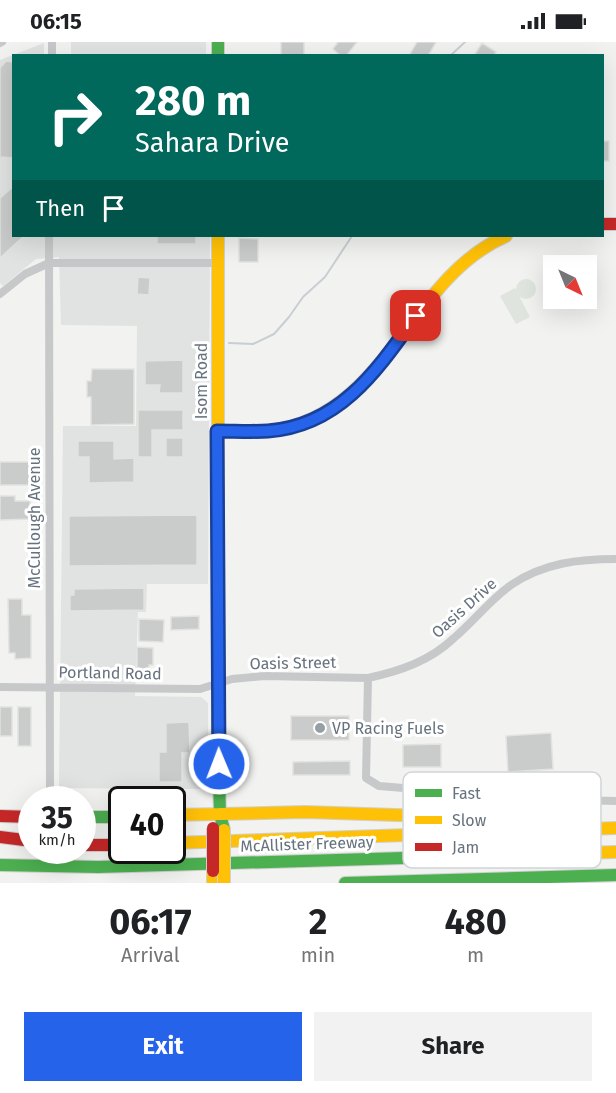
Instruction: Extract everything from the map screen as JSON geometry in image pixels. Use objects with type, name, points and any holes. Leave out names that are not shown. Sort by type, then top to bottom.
[{"type":"main road","name":"Isom Road","points":[[213,883],[220,814],[218,237]]},
{"type":"main road","points":[[217,431],[285,429],[315,419],[343,403],[377,370],[446,276],[473,253],[504,237]]},
{"type":"main road","points":[[186,815],[313,812],[403,815]]},
{"type":"main road","points":[[0,816],[18,817]]},
{"type":"main road","points":[[601,822],[616,822]]},
{"type":"main road","points":[[601,829],[616,828]]},
{"type":"main road","name":"Isom Road","points":[[218,829],[224,883]]},
{"type":"main road","points":[[186,843],[403,835]]},
{"type":"main road","points":[[0,837],[18,839]]},
{"type":"main road","name":"McAllister Freeway","points":[[601,852],[616,852]]},
{"type":"main road","name":"McAllister Freeway","points":[[0,865],[98,867],[403,858]]},
{"type":"main road","points":[[345,883],[613,875]]},
{"type":"main road","points":[[597,883],[613,875]]},
{"type":"street","name":"McCullough Avenue","points":[[49,237],[50,786]]},
{"type":"street","points":[[0,294],[25,274],[49,262],[218,263]]},
{"type":"street","name":"Oasis Drive","points":[[368,678],[400,670],[428,658],[454,639],[484,608],[521,579],[579,559],[616,559]]},
{"type":"street","name":"Oasis Street","points":[[218,682],[264,676],[368,678]]},
{"type":"street","points":[[368,678],[366,777],[370,782],[379,786],[403,788]]},
{"type":"street","name":"Portland Road","points":[[0,687],[200,689],[218,682]]},
{"type":"street","points":[[601,801],[616,801]]},
{"type":"shaded area","points":[[71,42],[206,42],[206,54],[71,54]]},
{"type":"shaded area","points":[[44,43],[44,54],[16,54]]},
{"type":"shaded area","points":[[12,55],[12,237],[210,237],[208,584],[147,584],[146,612],[138,612],[135,696],[201,697],[208,703],[208,789],[186,789],[186,786],[108,786],[108,788],[59,786],[63,426],[136,426],[137,326],[61,325],[59,257],[36,259],[3,286],[0,283],[0,60]]},
{"type":"shaded area","points":[[526,279],[533,282],[536,289],[533,296],[526,299],[519,296],[516,289],[519,282]]},
{"type":"shaded area","points":[[515,288],[530,317],[516,324],[500,296]]},
{"type":"building","points":[[281,42],[304,42],[304,54],[281,54]]},
{"type":"building","points":[[338,42],[357,42],[348,54],[339,54],[333,49]]},
{"type":"building","points":[[417,42],[436,42],[429,54],[410,54]]},
{"type":"building","points":[[482,43],[496,52],[494,54],[475,54]]},
{"type":"building","points":[[6,61],[12,62],[12,158],[0,157],[0,68]]},
{"type":"building","points":[[604,141],[609,141],[609,161],[604,161]]},
{"type":"building","points":[[12,188],[12,237],[23,237],[0,258],[0,198]]},
{"type":"building","points":[[157,237],[196,237],[196,244],[157,244]]},
{"type":"building","points":[[239,238],[258,239],[258,262],[239,262]]},
{"type":"building","points":[[138,277],[150,278],[149,295],[137,294]]},
{"type":"building","points":[[183,360],[183,393],[159,393],[160,385],[145,385],[145,361]]},
{"type":"building","points":[[92,369],[134,369],[134,424],[91,425],[91,397],[87,397],[87,381],[91,381]]},
{"type":"building","points":[[138,410],[183,410],[183,430],[152,430],[152,457],[138,457]]},
{"type":"building","points":[[166,438],[183,438],[183,457],[166,457]]},
{"type":"building","points":[[78,441],[114,441],[114,459],[134,458],[134,482],[89,483],[89,457],[78,457]]},
{"type":"building","points":[[0,462],[30,462],[30,485],[0,485]]},
{"type":"building","points":[[0,496],[15,496],[15,501],[30,501],[30,519],[0,520]]},
{"type":"building","points":[[197,515],[197,565],[69,566],[69,516]]},
{"type":"building","points":[[144,588],[144,610],[70,611],[70,595],[74,595],[74,589]]},
{"type":"building","points":[[8,599],[22,599],[22,615],[31,615],[31,658],[15,659],[15,653],[9,653]]},
{"type":"building","points":[[199,616],[199,629],[171,630],[171,617]]},
{"type":"building","points":[[139,619],[164,620],[163,642],[139,641]]},
{"type":"building","points":[[137,647],[153,648],[153,665],[149,665],[149,672],[137,672]]},
{"type":"building","points":[[0,707],[12,707],[12,736],[0,736]]},
{"type":"building","points":[[18,707],[31,707],[31,746],[18,746]]},
{"type":"building","name":"VP Racing Fuels","points":[[291,716],[349,716],[349,740],[291,740]]},
{"type":"building","points":[[189,722],[190,753],[182,753],[182,782],[159,782],[159,752],[166,752],[166,723]]},
{"type":"building","points":[[551,733],[553,769],[508,772],[506,736]]},
{"type":"building","points":[[441,744],[441,767],[403,767],[403,745]]},
{"type":"building","points":[[350,761],[350,775],[293,775],[293,762]]},
{"type":"waterway","points":[[452,54],[465,42]]},
{"type":"waterway","points":[[229,343],[253,344],[274,334],[303,297],[325,277],[351,237]]},
{"type":"traffic: fast","points":[[218,42],[218,54]]},
{"type":"traffic: fast","points":[[218,463],[218,745],[220,814],[224,830]]},
{"type":"traffic: fast","points":[[96,817],[108,817]]},
{"type":"traffic: fast","points":[[0,865],[98,867],[403,858]]},
{"type":"traffic: fast","points":[[345,883],[616,875]]},
{"type":"traffic: slow","points":[[218,237],[218,463]]},
{"type":"traffic: slow","points":[[217,431],[278,430],[322,414],[351,393],[377,367],[447,280],[474,255],[504,237]]},
{"type":"traffic: slow","points":[[220,814],[305,812],[403,815]]},
{"type":"traffic: slow","points":[[186,815],[220,814]]},
{"type":"traffic: slow","points":[[601,829],[616,828]]},
{"type":"traffic: slow","points":[[224,830],[224,883]]},
{"type":"traffic: slow","points":[[186,843],[403,835]]},
{"type":"traffic: slow","points":[[601,852],[616,852]]},
{"type":"traffic: slow","points":[[213,871],[213,883]]},
{"type":"traffic: jam","points":[[604,224],[616,224]]},
{"type":"traffic: jam","points":[[0,816],[18,817]]},
{"type":"traffic: jam","points":[[213,828],[213,871]]},
{"type":"traffic: jam","points":[[0,837],[18,839]]},
{"type":"traffic: jam","points":[[96,845],[108,845]]},
{"type":"place","name":"VP Racing Fuels","points":[[320,728]]},
{"type":"route","points":[[219,764],[217,431],[285,429],[329,412],[355,394],[377,370],[416,316]]}]
